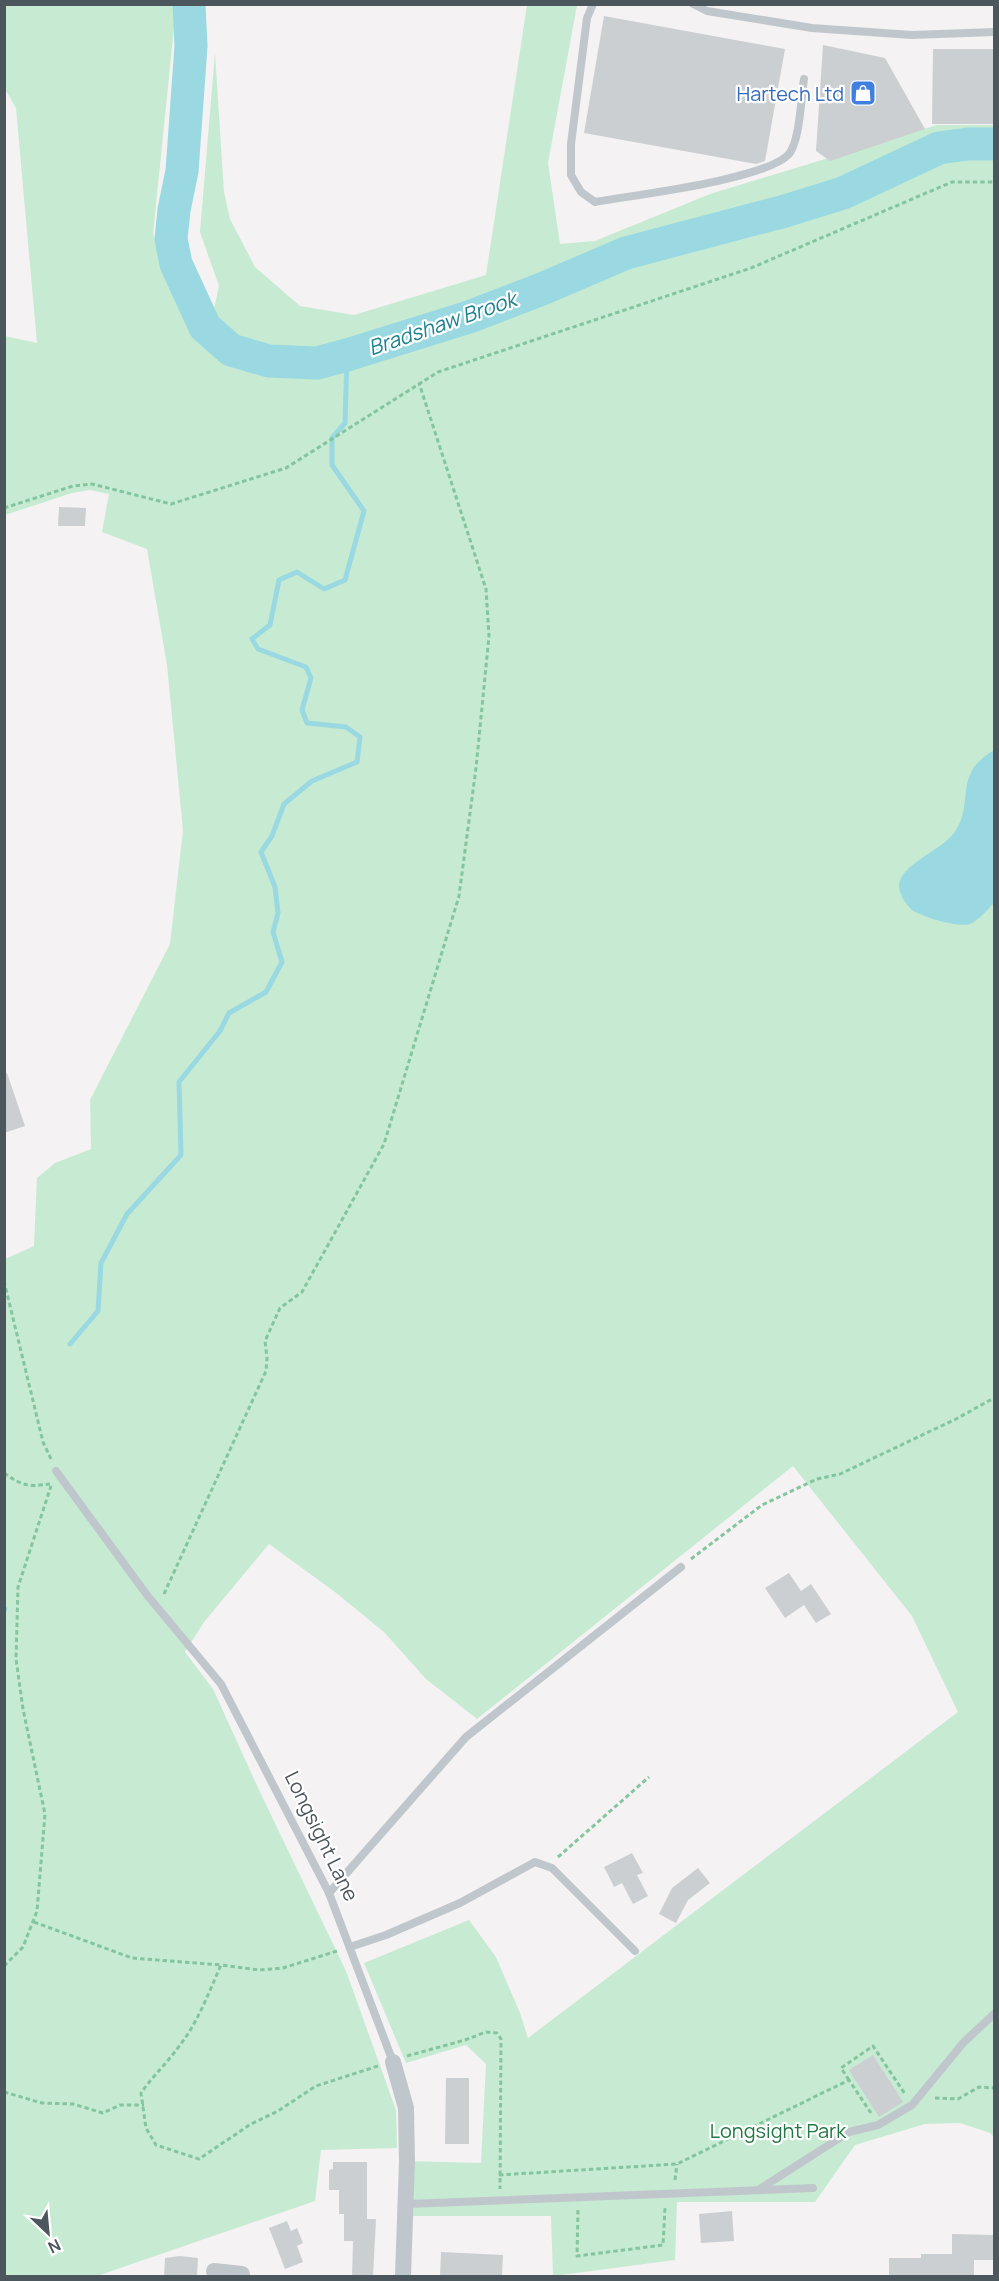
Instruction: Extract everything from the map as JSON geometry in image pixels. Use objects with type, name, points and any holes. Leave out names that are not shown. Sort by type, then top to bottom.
[{"type":"street","name":"Longsight Lane","points":[[393,2062],[406,2108],[403,2277]]},
{"type":"street","points":[[213,2271],[234,2274]]},
{"type":"lane","points":[[593,4],[587,18],[571,154],[571,175],[581,192],[595,202],[699,185],[772,165],[788,154],[795,141],[804,79]]},
{"type":"lane","points":[[693,4],[707,11],[812,28],[912,35],[994,31]]},
{"type":"lane","name":"Longsight Lane","points":[[56,1471],[158,1608],[221,1684],[329,1893],[393,2062]]},
{"type":"lane","points":[[329,1893],[466,1737],[681,1567]]},
{"type":"lane","points":[[350,1947],[386,1935],[460,1903],[535,1862],[548,1866],[635,1951]]},
{"type":"lane","points":[[757,2190],[849,2132],[878,2125],[912,2105],[921,2097],[964,2042],[994,2014]]},
{"type":"lane","points":[[406,2204],[813,2188]]},
{"type":"path","points":[[4,508],[73,486],[92,484],[171,504],[286,468],[438,372],[751,268],[952,182],[994,182]]},
{"type":"path","points":[[158,1608],[266,1371],[265,1341],[280,1308],[302,1292],[384,1144],[459,896],[476,768],[489,636],[486,589],[419,383]]},
{"type":"path","points":[[4,1281],[43,1442],[56,1471]]},
{"type":"path","points":[[681,1567],[762,1505],[817,1479],[840,1474],[956,1419],[994,1398]]},
{"type":"path","points":[[4,1473],[22,1485],[30,1487],[63,1481]]},
{"type":"path","points":[[4,1966],[23,1947],[37,1911],[45,1814],[23,1709],[16,1659],[18,1587],[51,1484]]},
{"type":"path","points":[[548,1866],[649,1777]]},
{"type":"path","points":[[33,1922],[132,1959],[221,1965],[259,1971],[283,1968],[350,1947]]},
{"type":"path","points":[[221,1965],[197,2018],[181,2045],[157,2070],[141,2093],[146,2128],[156,2145],[199,2159],[251,2124],[278,2111],[316,2086],[393,2062],[412,2053],[465,2040],[486,2032],[497,2033],[501,2039],[500,2200]]},
{"type":"path","points":[[878,2125],[841,2068],[873,2046],[912,2105]]},
{"type":"path","points":[[499,2175],[677,2164],[849,2080]]},
{"type":"path","points":[[921,2097],[958,2099],[979,2087],[994,2088]]},
{"type":"path","points":[[4,2092],[42,2103],[73,2104],[103,2114],[120,2105],[144,2105]]},
{"type":"path","points":[[578,2197],[577,2256],[663,2246],[666,2194]]},
{"type":"green space","name":"Longsight Park","points":[[5,5],[175,5],[153,234],[177,303],[208,337],[219,286],[200,232],[215,53],[224,192],[230,219],[255,267],[300,306],[354,315],[486,275],[527,5],[577,5],[548,163],[560,244],[595,241],[710,194],[937,125],[994,125],[994,2137],[990,2133],[960,2123],[925,2124],[855,2145],[815,2202],[677,2202],[675,2260],[553,2276],[551,2216],[406,2216],[407,2161],[481,2163],[486,2064],[466,2045],[406,2063],[364,1963],[469,1920],[496,1957],[528,2038],[958,1712],[912,1616],[793,1466],[477,1719],[426,1679],[384,1632],[335,1592],[269,1544],[204,1622],[185,1652],[213,1689],[346,1971],[396,2110],[397,2148],[321,2150],[315,2201],[97,2276],[5,2276],[5,1259],[34,1246],[37,1178],[55,1163],[91,1149],[90,1100],[170,944],[183,830],[167,665],[147,549],[102,532],[109,494],[90,490],[72,493],[5,515],[5,336],[37,343],[16,108],[5,89]]},
{"type":"water","points":[[994,750],[994,903],[977,920],[964,925],[932,919],[917,913],[910,908],[902,896],[899,889],[901,878],[913,864],[940,846],[954,833],[963,811],[968,779],[981,760]]},
{"type":"building","points":[[604,16],[785,49],[765,161],[756,164],[584,133]]},
{"type":"building","name":"Hartech Ltd","points":[[823,45],[885,58],[925,129],[830,161],[816,151]]},
{"type":"building","points":[[933,49],[994,49],[994,124],[932,124]]},
{"type":"building","points":[[59,507],[86,508],[85,526],[58,526]]},
{"type":"building","points":[[7,1073],[25,1126],[4,1133],[4,1074]]},
{"type":"building","points":[[789,1573],[801,1591],[811,1584],[831,1614],[816,1623],[804,1605],[785,1618],[765,1588]]},
{"type":"building","points":[[632,1853],[643,1873],[637,1875],[648,1896],[633,1904],[622,1883],[614,1887],[604,1867]]},
{"type":"building","points":[[698,1868],[710,1883],[688,1900],[676,1923],[659,1914],[672,1888]]},
{"type":"building","points":[[873,2055],[903,2102],[879,2117],[849,2070]]},
{"type":"building","points":[[446,2078],[469,2078],[469,2144],[445,2144]]},
{"type":"building","points":[[333,2162],[367,2162],[367,2219],[376,2219],[373,2277],[352,2277],[353,2241],[344,2241],[344,2214],[339,2214],[339,2190],[329,2190],[329,2170],[333,2169]]},
{"type":"building","points":[[732,2211],[734,2241],[701,2243],[699,2214]]},
{"type":"building","points":[[287,2221],[291,2231],[297,2228],[303,2243],[297,2246],[303,2262],[285,2269],[269,2228]]},
{"type":"building","points":[[952,2234],[994,2235],[994,2260],[974,2260],[974,2277],[889,2277],[889,2258],[921,2258],[921,2254],[952,2254]]},
{"type":"building","points":[[441,2252],[503,2255],[502,2276],[440,2277]]},
{"type":"building","points":[[180,2256],[198,2258],[197,2277],[164,2277],[165,2258]]},
{"type":"waterway","name":"Bradshaw Brook","points":[[189,4],[191,46],[182,171],[171,239],[176,264],[205,327],[231,350],[269,361],[317,363],[347,355],[469,317],[626,253],[785,211],[843,193],[939,148],[968,144],[994,144]]},
{"type":"waterway","points":[[70,1344],[98,1311],[101,1263],[127,1214],[181,1155],[179,1082],[220,1031],[229,1013],[266,992],[282,962],[273,932],[278,913],[275,887],[261,852],[272,836],[284,804],[312,781],[357,762],[360,737],[346,727],[307,723],[302,710],[311,678],[306,667],[258,649],[252,639],[270,625],[279,580],[297,572],[324,589],[345,580],[364,511],[332,465],[332,438],[345,423],[347,355]]},
{"type":"place","name":"Hartech Ltd","points":[[863,93]]}]
